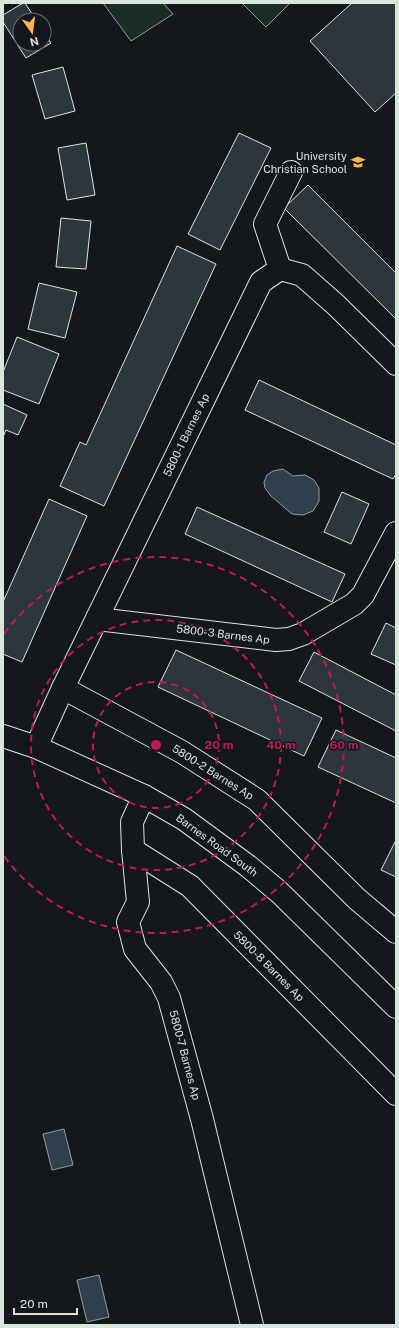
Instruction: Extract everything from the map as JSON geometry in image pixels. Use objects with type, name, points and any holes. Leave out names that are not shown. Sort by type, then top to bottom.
[{"type":"street","points":[[291,172],[265,224],[280,269],[302,275],[336,304],[396,364]]},
{"type":"street","name":"5800-1 Barnes Ap","points":[[36,746],[179,448],[261,282],[280,269]]},
{"type":"street","name":"5800-3 Barnes Ap","points":[[97,619],[276,640],[289,639],[303,634],[354,604],[363,595],[396,534]]},
{"type":"street","name":"5800-2 Barnes Ap","points":[[63,688],[182,752],[257,800],[357,899],[396,932]]},
{"type":"street","name":"Barnes Road South","points":[[3,736],[36,746],[144,796],[184,820],[248,866],[279,892],[396,1007]]},
{"type":"street","name":"5800-7 Barnes Ap","points":[[144,796],[132,822],[132,850],[138,902],[128,922],[135,949],[161,982],[169,998],[202,1119],[252,1325]]},
{"type":"street","name":"5800-8 Barnes Ap","points":[[132,850],[190,886],[396,1094]]},
{"type":"green space","points":[[103,3],[163,3],[173,14],[131,41]]},
{"type":"green space","points":[[242,3],[290,3],[266,27]]},
{"type":"water","points":[[283,469],[293,476],[305,475],[314,480],[319,488],[319,501],[313,511],[303,515],[292,514],[271,496],[265,488],[264,482],[267,475],[273,471]]},
{"type":"water","points":[[64,1129],[73,1165],[52,1170],[43,1134]]},
{"type":"water","points":[[99,1275],[109,1317],[87,1322],[77,1280]]},
{"type":"building","points":[[23,3],[25,3],[31,12],[12,12],[12,36],[3,22],[3,15]]},
{"type":"building","points":[[352,3],[396,3],[396,93],[375,112],[310,41]]},
{"type":"building","points":[[22,52],[36,52],[26,58]]},
{"type":"building","points":[[63,67],[75,111],[45,119],[32,75]]},
{"type":"building","points":[[239,133],[271,148],[220,250],[188,234]]},
{"type":"building","points":[[86,143],[95,195],[67,200],[58,148]]},
{"type":"building","points":[[308,185],[396,273],[396,319],[284,208]]},
{"type":"building","points":[[61,218],[91,221],[86,269],[56,267]]},
{"type":"building","points":[[177,246],[216,264],[104,506],[60,486],[80,442],[86,445]]},
{"type":"building","points":[[39,283],[77,292],[65,338],[28,329]]},
{"type":"building","points":[[17,337],[59,354],[39,404],[3,390],[3,372]]},
{"type":"building","points":[[259,380],[396,445],[396,474],[393,479],[245,410]]},
{"type":"building","points":[[3,404],[27,415],[18,435],[6,430],[3,437]]},
{"type":"building","points":[[342,492],[369,504],[351,544],[324,532]]},
{"type":"building","points":[[49,499],[87,516],[22,662],[3,654],[3,602]]},
{"type":"building","points":[[197,507],[345,574],[332,602],[185,534]]},
{"type":"building","points":[[386,623],[396,628],[396,665],[371,654]]},
{"type":"building","points":[[176,650],[322,718],[304,756],[158,687]]},
{"type":"building","points":[[314,652],[396,695],[396,731],[299,681]]},
{"type":"building","points":[[336,730],[396,758],[396,803],[318,767]]},
{"type":"building","points":[[396,840],[396,877],[381,870]]},
{"type":"place","name":"University Christian School","points":[[358,162]]}]
